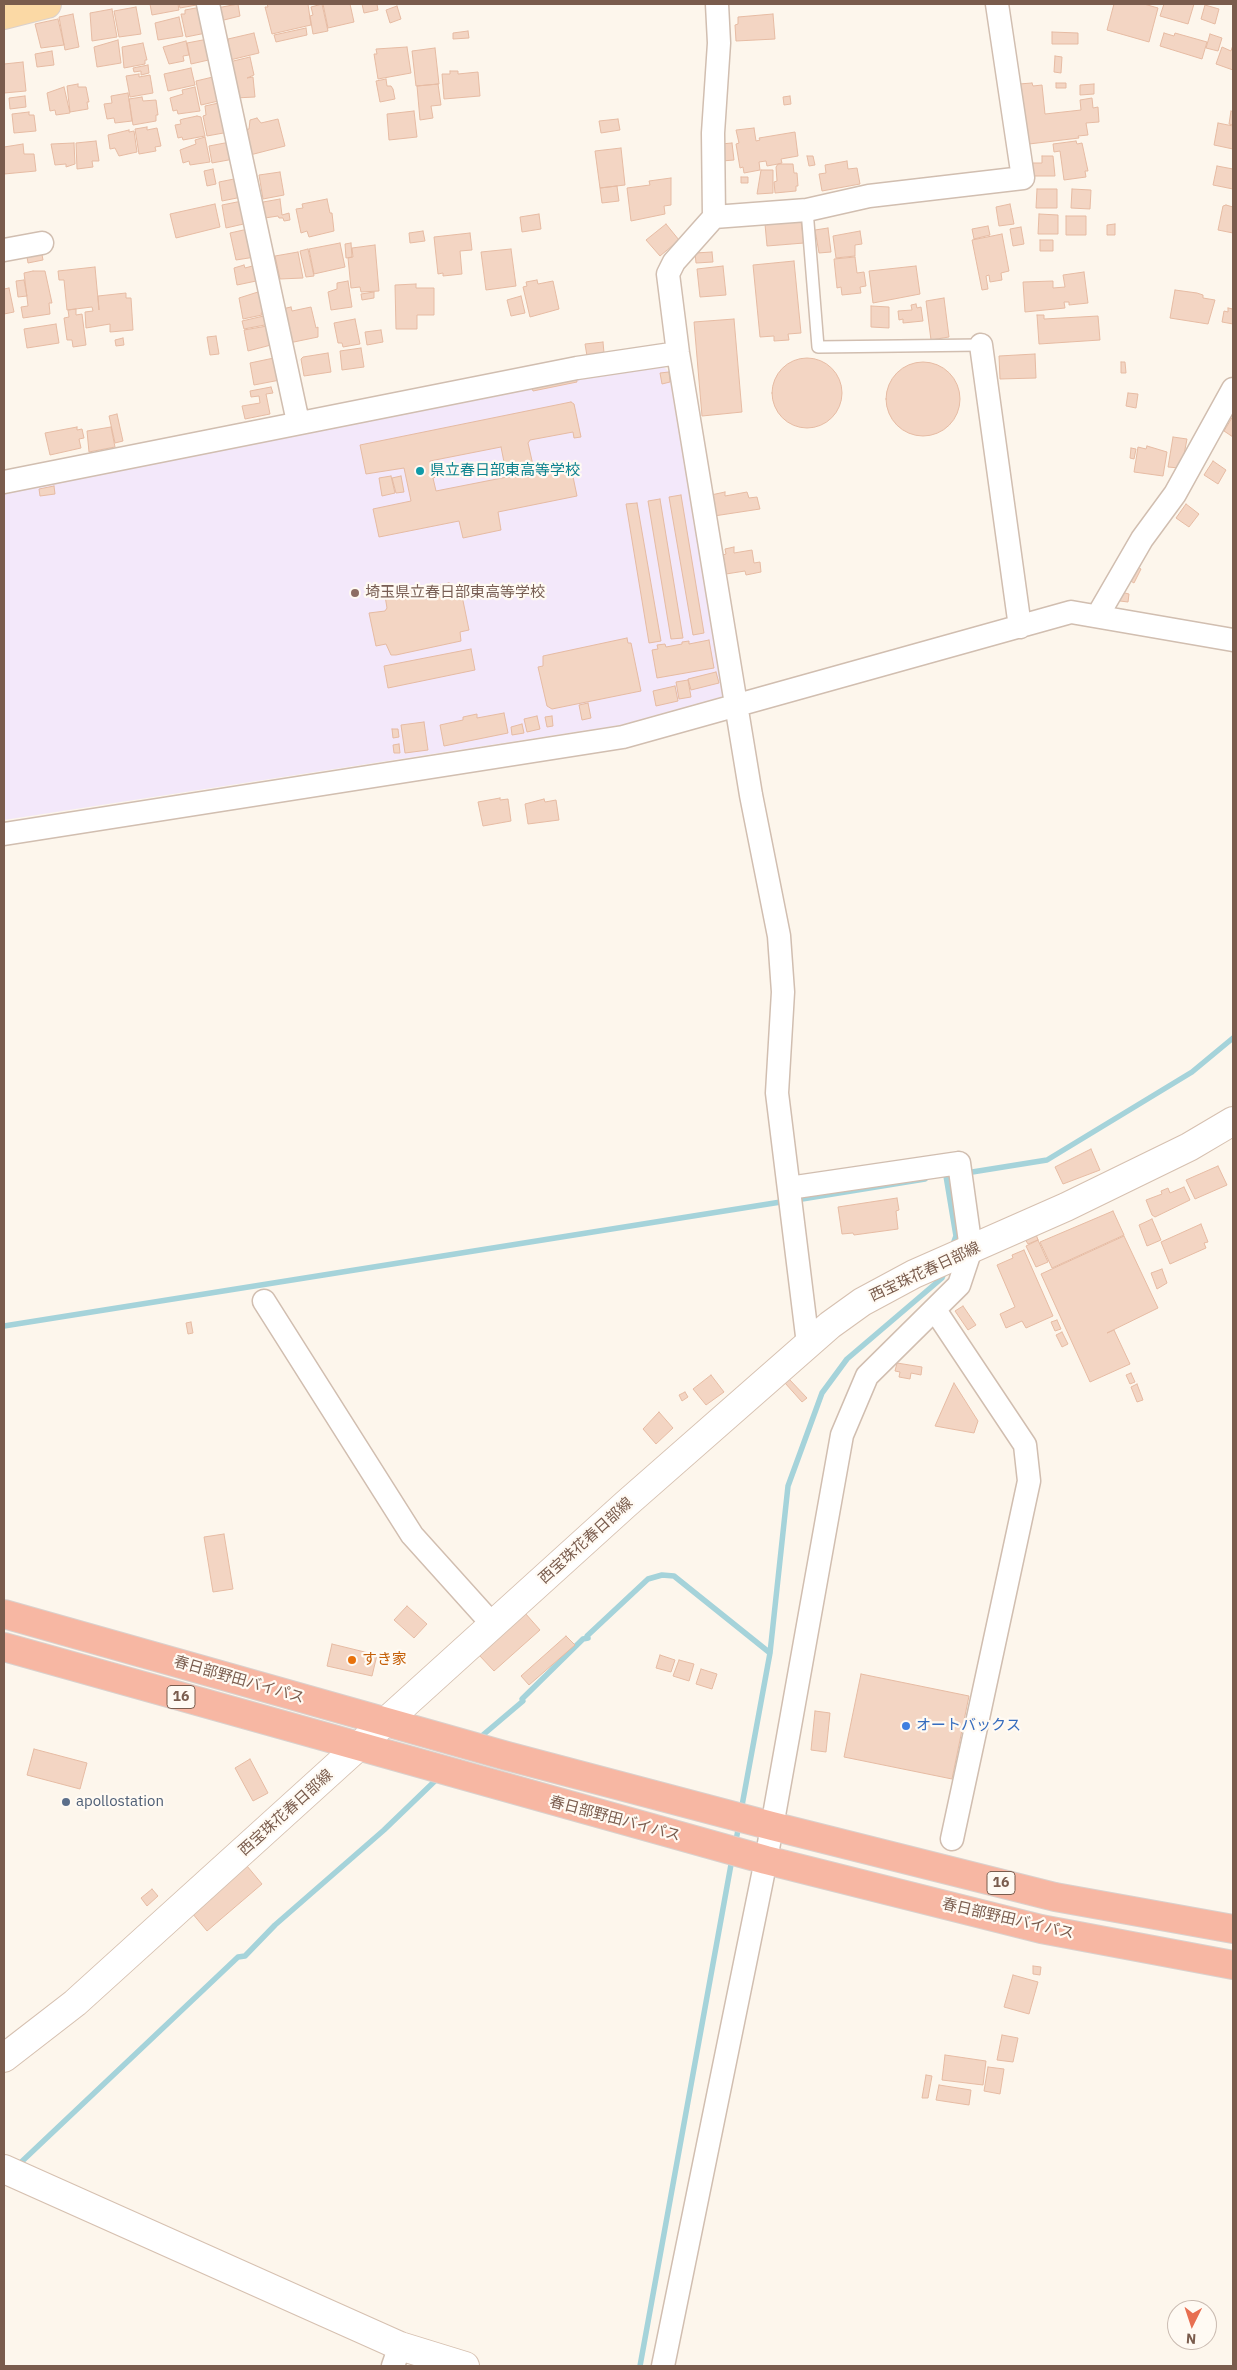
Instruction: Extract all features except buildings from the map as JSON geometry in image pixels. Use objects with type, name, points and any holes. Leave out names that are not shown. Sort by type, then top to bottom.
[{"type":"highway","name":"春日部野田バイパス","points":[[4,1614],[387,1722],[772,1826],[1055,1896],[1233,1929]]},
{"type":"highway","name":"春日部野田バイパス","points":[[4,1647],[766,1860],[1041,1929],[1233,1965]]},
{"type":"main road","name":"西宝珠花春日部線","points":[[4,2058],[75,2003],[493,1625],[808,1344],[862,1302],[934,1265],[1066,1207],[1189,1147],[1233,1121]]},
{"type":"main road","points":[[4,2169],[396,2356],[465,2366]]},
{"type":"street","points":[[208,4],[298,422]]},
{"type":"street","points":[[714,218],[713,132],[719,42],[718,4]]},
{"type":"street","points":[[808,1344],[777,1093],[783,992],[778,936],[751,795],[678,353],[668,274],[674,262],[714,218],[807,210],[870,196],[1023,178],[997,4]]},
{"type":"street","points":[[4,250],[42,243]]},
{"type":"street","points":[[981,345],[1020,626]]},
{"type":"street","points":[[4,482],[577,368],[678,353]]},
{"type":"street","points":[[1098,615],[1142,539],[1176,494],[1233,389]]},
{"type":"street","points":[[4,834],[623,737],[737,707],[1071,612],[1098,615],[1233,640]]},
{"type":"street","points":[[663,2366],[766,1860],[842,1435],[867,1376],[960,1285],[966,1251],[958,1163],[789,1188]]},
{"type":"street","points":[[264,1301],[412,1535],[493,1625]]},
{"type":"street","points":[[935,1310],[1025,1445],[1029,1481],[952,1839]]},
{"type":"lane","points":[[807,210],[818,346],[981,345]]},
{"type":"shaded area","name":"埼玉県立春日部東高等学校","points":[[661,364],[671,374],[724,696],[620,725],[4,820],[4,490],[432,406]]},
{"type":"waterway","points":[[966,1173],[1047,1160],[1192,1072],[1233,1038]]},
{"type":"waterway","points":[[946,1176],[956,1236],[952,1247]]},
{"type":"waterway","points":[[796,1200],[925,1179]]},
{"type":"waterway","points":[[4,1326],[787,1201]]},
{"type":"waterway","points":[[741,1811],[770,1653],[788,1486],[822,1393],[847,1359],[942,1278],[945,1270]]},
{"type":"waterway","points":[[477,1740],[523,1701],[522,1699],[583,1639],[588,1638],[587,1636],[648,1579],[662,1575],[674,1576],[770,1653]]},
{"type":"waterway","points":[[16,2167],[238,1957],[245,1956],[275,1925],[384,1830],[438,1778]]},
{"type":"waterway","points":[[735,1845],[739,1825]]},
{"type":"waterway","points":[[640,2366],[732,1859]]},
{"type":"place","name":"県立春日部東高等学校","points":[[420,471]]},
{"type":"place","name":"埼玉県立春日部東高等学校","points":[[355,593]]},
{"type":"place","name":"すき家","points":[[352,1660]]},
{"type":"place","name":"オートバックス","points":[[906,1726]]},
{"type":"place","name":"apollostation","points":[[66,1802]]}]
